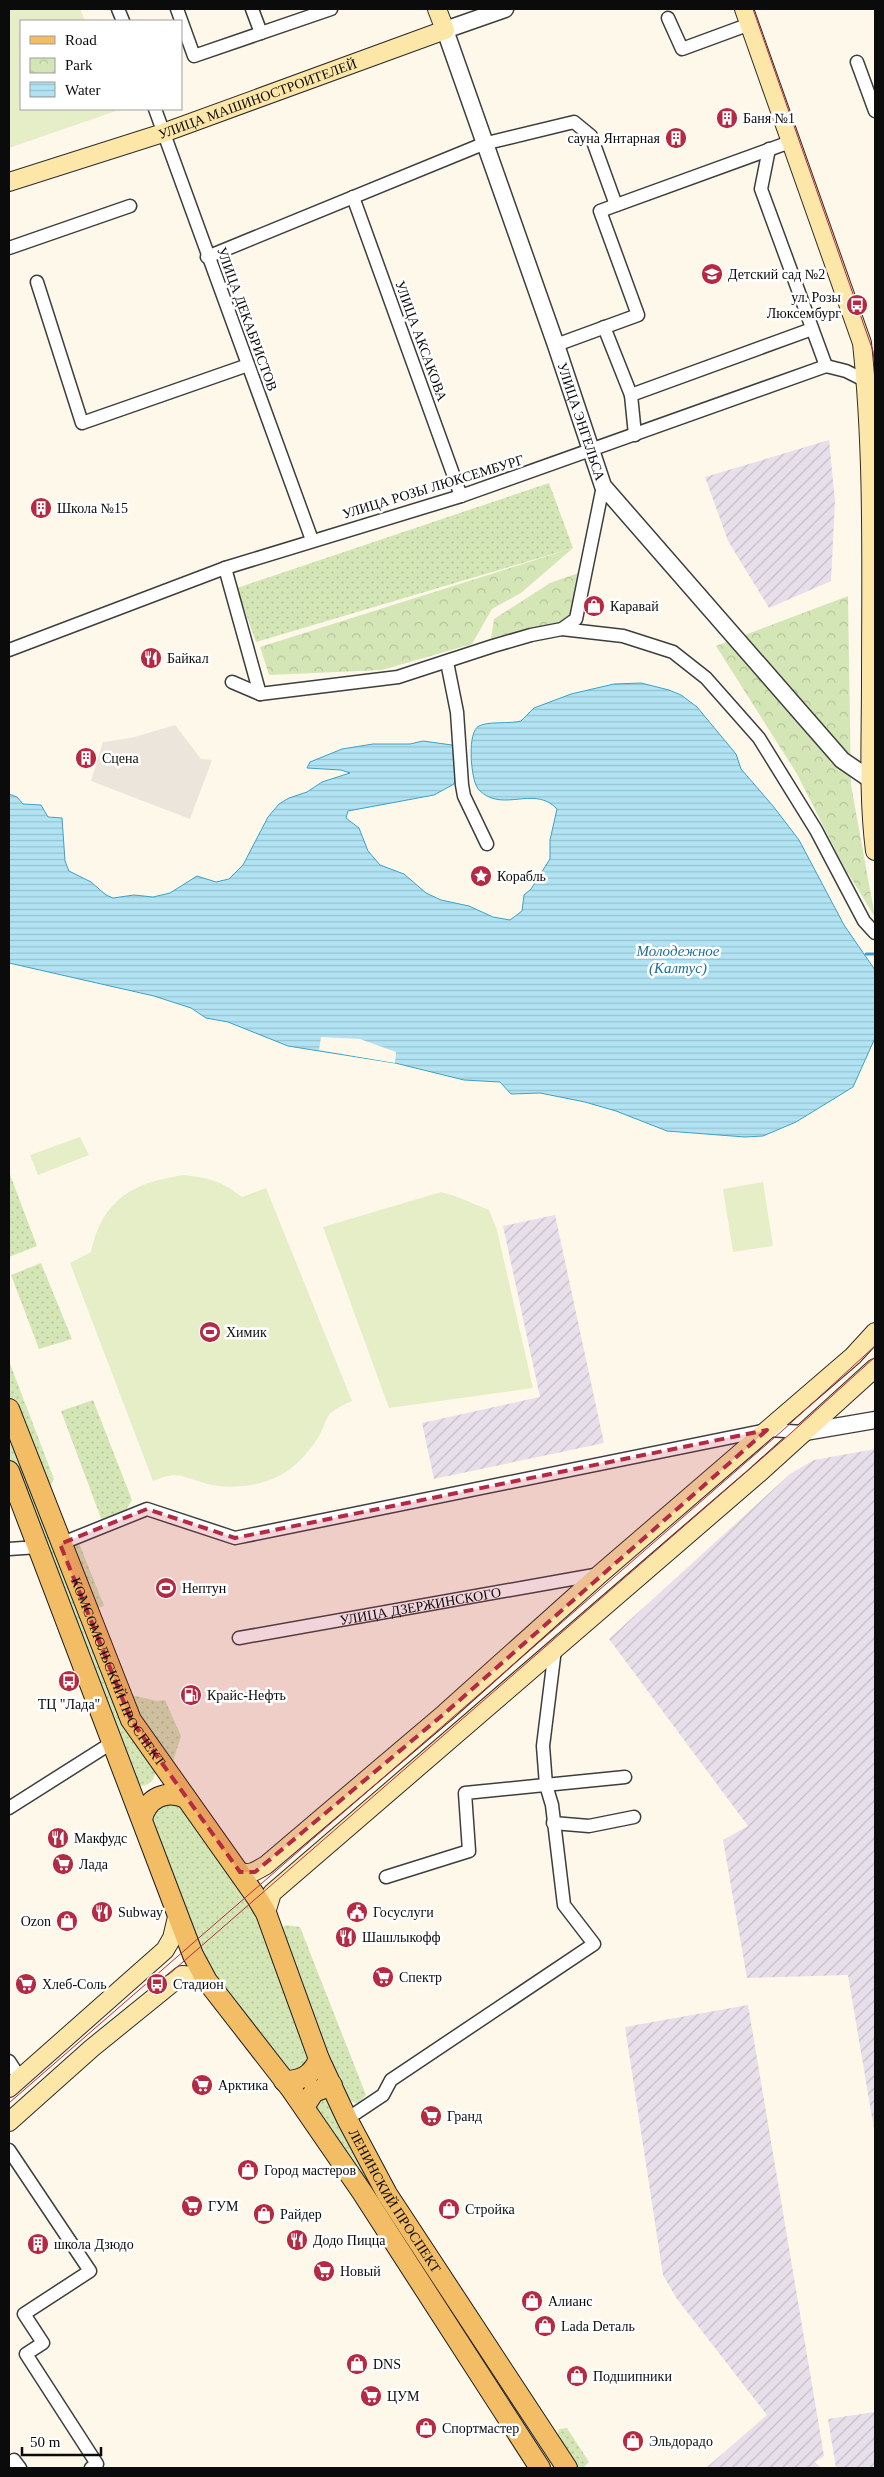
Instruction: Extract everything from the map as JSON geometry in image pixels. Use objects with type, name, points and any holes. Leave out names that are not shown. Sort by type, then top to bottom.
[{"type":"main road","name":"УЛИЦА ЭНГЕЛЬСА","points":[[437,9],[444,30]]},
{"type":"main road","points":[[747,16],[790,142],[825,233],[862,343],[871,382],[871,780],[875,851]]},
{"type":"main road","name":"УЛИЦА МАШИНОСТРОИТЕЛЕЙ","points":[[9,182],[163,133],[444,30]]},
{"type":"main road","points":[[240,1872],[247,1874],[255,1872],[266,1865],[445,1713],[600,1574],[853,1356],[875,1332]]},
{"type":"main road","points":[[266,1913],[272,1894],[805,1432],[875,1368]]},
{"type":"main road","name":"КОМСОМОЛЬСКИЙ ПРОСПЕКТ","points":[[9,1409],[60,1544],[128,1713],[160,1763],[240,1872],[266,1913]]},
{"type":"main road","name":"КОМСОМОЛЬСКИЙ ПРОСПЕКТ","points":[[9,1471],[178,1917],[193,1955],[207,1981]]},
{"type":"main road","points":[[128,1785],[141,1789],[150,1787],[160,1774],[160,1763]]},
{"type":"main road","points":[[142,1819],[146,1807],[156,1798],[174,1794],[186,1798]]},
{"type":"main road","name":"ЛЕНИНСКИЙ ПРОСПЕКТ","points":[[266,1913],[319,2059],[347,2119],[387,2194],[567,2468]]},
{"type":"main road","points":[[14,2083],[165,1950],[172,1938],[178,1917]]},
{"type":"main road","points":[[9,2122],[92,2048],[182,1975],[197,1976],[207,1981]]},
{"type":"main road","name":"ЛЕНИНСКИЙ ПРОСПЕКТ","points":[[207,1981],[304,2107],[388,2231],[540,2468]]},
{"type":"main road","points":[[284,2081],[297,2081],[308,2076],[315,2069],[319,2059]]},
{"type":"main road","points":[[304,2107],[314,2092],[332,2086]]},
{"type":"street","points":[[252,9],[261,33]]},
{"type":"street","points":[[182,23],[194,56],[331,9]]},
{"type":"street","name":"УЛИЦА МАШИНОСТРОИТЕЛЕЙ","points":[[444,30],[505,9]]},
{"type":"street","points":[[668,18],[682,49],[747,16]]},
{"type":"street","name":"УЛИЦА ЭНГЕЛЬСА","points":[[444,30],[556,345],[603,486],[842,760],[871,780]]},
{"type":"street","points":[[857,62],[875,112]]},
{"type":"street","name":"УЛИЦА ДЕКАБРИСТОВ","points":[[155,110],[207,257],[312,540]]},
{"type":"street","points":[[207,257],[483,144],[574,122],[591,136],[616,205]]},
{"type":"street","points":[[556,345],[638,315],[600,211],[790,142]]},
{"type":"street","points":[[769,150],[762,189],[826,366],[846,370],[871,382]]},
{"type":"street","name":"УЛИЦА АКСАКОВА","points":[[353,197],[461,496]]},
{"type":"street","points":[[9,248],[130,206]]},
{"type":"street","points":[[37,282],[82,423],[248,365]]},
{"type":"street","points":[[604,327],[631,395],[635,435]]},
{"type":"street","points":[[631,395],[812,329]]},
{"type":"street","name":"УЛИЦА РОЗЫ ЛЮКСЕМБУРГ","points":[[9,650],[225,568],[461,496],[826,366]]},
{"type":"street","points":[[562,629],[576,619],[591,557],[603,486]]},
{"type":"street","points":[[225,568],[260,694]]},
{"type":"street","points":[[232,682],[260,694],[398,677],[532,635],[562,629],[623,636],[674,652],[706,678],[759,738],[816,830],[864,921],[875,933]]},
{"type":"street","points":[[447,662],[457,712],[464,796],[488,844]]},
{"type":"street","points":[[60,1544],[147,1509],[235,1538],[767,1430],[805,1432],[875,1420]]},
{"type":"street","points":[[9,1549],[38,1547]]},
{"type":"street","name":"УЛИЦА ДЗЕРЖИНСКОГО","points":[[239,1638],[600,1574]]},
{"type":"street","points":[[347,2119],[383,2095],[391,2080],[594,1944],[564,1905],[552,1805],[546,1785],[543,1746],[555,1649]]},
{"type":"street","points":[[9,1808],[113,1742]]},
{"type":"street","points":[[386,1877],[469,1850],[464,1793],[625,1777]]},
{"type":"street","points":[[554,1823],[589,1826],[634,1817]]},
{"type":"street","points":[[9,2061],[14,2083]]},
{"type":"street","points":[[9,2150],[90,2271],[24,2314],[43,2343],[26,2354],[98,2464],[91,2468]]},
{"type":"street","points":[[9,2464],[14,2460],[20,2468]]},
{"type":"highlighted area","points":[[767,1430],[445,1713],[255,1872],[240,1872],[131,1720],[60,1544],[147,1509],[235,1538]]},
{"type":"shaded area","points":[[829,440],[835,501],[831,581],[769,608],[728,541],[705,477]]},
{"type":"shaded area","points":[[175,725],[201,759],[212,760],[190,819],[91,781],[103,742],[131,738]]},
{"type":"shaded area","points":[[555,1215],[604,1443],[434,1479],[422,1423],[540,1397],[503,1226]]},
{"type":"shaded area","points":[[875,1449],[875,2135],[848,1975],[747,1978],[723,1840],[748,1826],[609,1639],[790,1474],[814,1460]]},
{"type":"shaded area","points":[[748,2005],[824,2456],[815,2462],[821,2468],[706,2468],[767,2415],[677,2299],[663,2275],[625,2027]]},
{"type":"shaded area","points":[[875,2412],[875,2468],[836,2468],[828,2419]]},
{"type":"green space","points":[[9,9],[80,9],[85,20],[20,20],[20,110],[116,111],[9,148]]},
{"type":"green space","points":[[549,483],[573,548],[256,642],[237,588]]},
{"type":"green space","points":[[573,548],[521,593],[492,609],[472,644],[382,670],[269,675],[260,647]]},
{"type":"green space","points":[[581,572],[572,612],[560,630],[490,644],[494,619],[550,583]]},
{"type":"green space","points":[[848,596],[851,785],[875,917],[843,865],[797,774],[716,646]]},
{"type":"green space","points":[[80,1137],[89,1155],[38,1175],[30,1155]]},
{"type":"green space","points":[[9,1172],[37,1246],[9,1257]]},
{"type":"green space","name":"Химик","points":[[184,1175],[215,1181],[242,1197],[266,1188],[352,1401],[329,1415],[315,1442],[296,1464],[285,1473],[261,1483],[232,1487],[213,1485],[174,1475],[153,1481],[70,1263],[91,1252],[103,1219],[112,1206],[123,1196],[136,1188],[150,1183]]},
{"type":"green space","points":[[763,1182],[773,1246],[733,1252],[723,1189]]},
{"type":"green space","points":[[441,1192],[489,1210],[497,1230],[533,1388],[389,1408],[323,1227]]},
{"type":"green space","points":[[41,1263],[72,1339],[39,1349],[11,1275]]},
{"type":"green space","points":[[9,1361],[54,1479],[46,1493],[9,1395]]},
{"type":"green space","points":[[93,1400],[132,1500],[124,1513],[102,1521],[61,1411]]},
{"type":"green space","points":[[9,1427],[156,1768],[154,1779],[146,1785],[139,1786],[80,1642],[9,1457]]},
{"type":"green space","points":[[79,1543],[104,1606],[91,1610],[73,1546]]},
{"type":"green space","points":[[118,1692],[157,1701],[165,1700],[181,1736],[169,1774]]},
{"type":"green space","points":[[166,1804],[179,1807],[256,1913],[313,2057],[294,2078],[210,1973],[151,1826],[153,1810]]},
{"type":"green space","points":[[286,1925],[300,1927],[366,2095],[358,2104],[346,2099],[277,1931]]},
{"type":"green space","points":[[323,2090],[390,2202],[378,2211],[310,2101]]},
{"type":"green space","points":[[567,2428],[589,2462],[583,2468],[576,2468],[556,2438],[559,2429]]},
{"type":"water","name":"Молодежное (Калтус)","points":[[641,683],[681,695],[697,707],[736,754],[741,769],[799,840],[844,925],[875,970],[875,1038],[853,1087],[796,1122],[763,1136],[745,1137],[667,1131],[616,1111],[585,1102],[540,1093],[511,1094],[500,1082],[464,1080],[395,1063],[288,1046],[228,1022],[206,1018],[191,1008],[154,996],[9,963],[9,794],[17,797],[23,804],[41,805],[48,817],[62,818],[65,861],[69,871],[91,882],[106,895],[113,898],[134,895],[153,897],[170,893],[197,876],[216,882],[229,879],[243,865],[268,817],[279,804],[289,798],[307,792],[322,782],[350,773],[341,770],[307,768],[310,762],[342,749],[373,744],[410,744],[423,741],[452,745],[455,747],[458,769],[454,784],[434,795],[348,811],[346,818],[359,828],[368,851],[380,865],[404,874],[426,893],[441,900],[469,906],[493,917],[510,920],[522,911],[524,895],[531,889],[550,859],[550,840],[557,809],[541,799],[496,799],[480,791],[474,780],[471,754],[471,744],[475,730],[483,724],[521,721],[534,708],[571,694],[614,684]]},
{"type":"pier","points":[[321,1037],[360,1039],[396,1052],[395,1063],[319,1050]]},
{"type":"waterway","points":[[866,954],[875,954]]},
{"type":"tram line","points":[[753,9],[873,351],[875,369]]},
{"type":"tram line","points":[[9,2103],[782,1431],[875,1346]]},
{"type":"tram line","points":[[168,1975],[791,1433],[875,1357]]},
{"type":"place","name":"Баня №1","points":[[727,118]]},
{"type":"place","name":"сауна Янтарная","points":[[676,138]]},
{"type":"place","name":"Детский сад №2","points":[[712,274]]},
{"type":"place","name":"ул. Розы Люксембург","points":[[857,305]]},
{"type":"place","name":"Школа №15","points":[[41,508]]},
{"type":"place","name":"Каравай","points":[[594,606]]},
{"type":"place","name":"Байкал","points":[[151,658]]},
{"type":"place","name":"Сцена","points":[[86,758]]},
{"type":"place","name":"Корабль","points":[[481,876]]},
{"type":"place","name":"Химик","points":[[210,1332]]},
{"type":"place","name":"Нептун","points":[[166,1588]]},
{"type":"place","name":"ТЦ \"Лада\"","points":[[69,1681]]},
{"type":"place","name":"Крайс-Нефть","points":[[191,1695]]},
{"type":"place","name":"Макфудс","points":[[58,1838]]},
{"type":"place","name":"Лада","points":[[63,1864]]},
{"type":"place","name":"Subway","points":[[102,1912]]},
{"type":"place","name":"Госуслуги","points":[[357,1912]]},
{"type":"place","name":"Ozon","points":[[67,1921]]},
{"type":"place","name":"Шашлыкофф","points":[[346,1937]]},
{"type":"place","name":"Спектр","points":[[383,1977]]},
{"type":"place","name":"Хлеб-Соль","points":[[26,1984]]},
{"type":"place","name":"Стадион","points":[[157,1984]]},
{"type":"place","name":"Арктика","points":[[202,2085]]},
{"type":"place","name":"Гранд","points":[[431,2116]]},
{"type":"place","name":"Город мастеров","points":[[248,2170]]},
{"type":"place","name":"ГУМ","points":[[192,2206]]},
{"type":"place","name":"Стройка","points":[[449,2209]]},
{"type":"place","name":"Райдер","points":[[264,2214]]},
{"type":"place","name":"Додо Пицца","points":[[297,2240]]},
{"type":"place","name":"школа Дзюдо","points":[[38,2244]]},
{"type":"place","name":"Новый","points":[[324,2271]]},
{"type":"place","name":"Алианс","points":[[532,2301]]},
{"type":"place","name":"Lada Dеталь","points":[[545,2326]]},
{"type":"place","name":"DNS","points":[[357,2364]]},
{"type":"place","name":"Подшипники","points":[[577,2376]]},
{"type":"place","name":"ЦУМ","points":[[371,2396]]},
{"type":"place","name":"Спортмастер","points":[[426,2428]]},
{"type":"place","name":"Эльдорадо","points":[[633,2441]]}]
